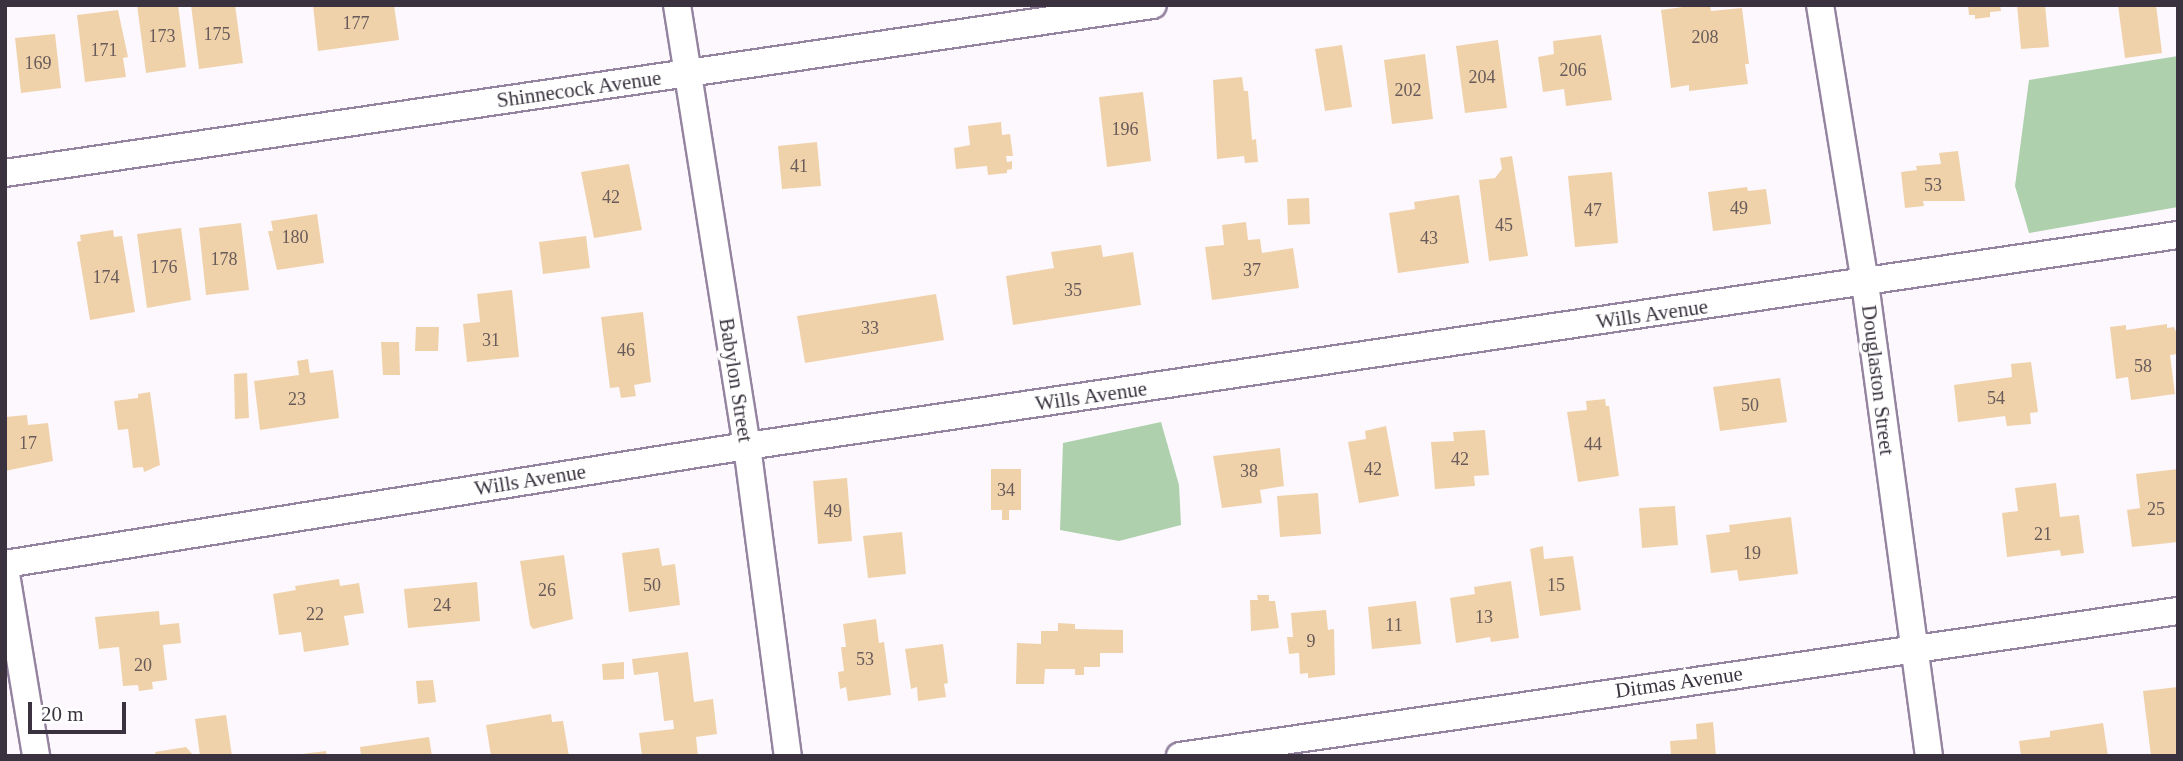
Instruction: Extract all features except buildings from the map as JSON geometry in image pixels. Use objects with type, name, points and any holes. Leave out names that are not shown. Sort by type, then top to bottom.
[{"type":"street","name":"Babylon Street","points":[[677,5],[747,446],[788,756]]},
{"type":"street","name":"Shinnecock Avenue","points":[[5,173],[1153,5]]},
{"type":"street","name":"Douglaston Street","points":[[1821,5],[1865,283],[1929,756]]},
{"type":"street","name":"Wills Avenue","points":[[5,566],[747,446],[2178,235]]},
{"type":"street","points":[[5,566],[36,756]]},
{"type":"street","name":"Ditmas Avenue","points":[[1180,756],[1913,647],[2178,611]]},
{"type":"green space","points":[[2178,56],[2178,207],[2029,233],[2015,186],[2029,80]]},
{"type":"green space","points":[[1161,422],[1179,485],[1181,525],[1119,541],[1060,530],[1063,443]]}]
